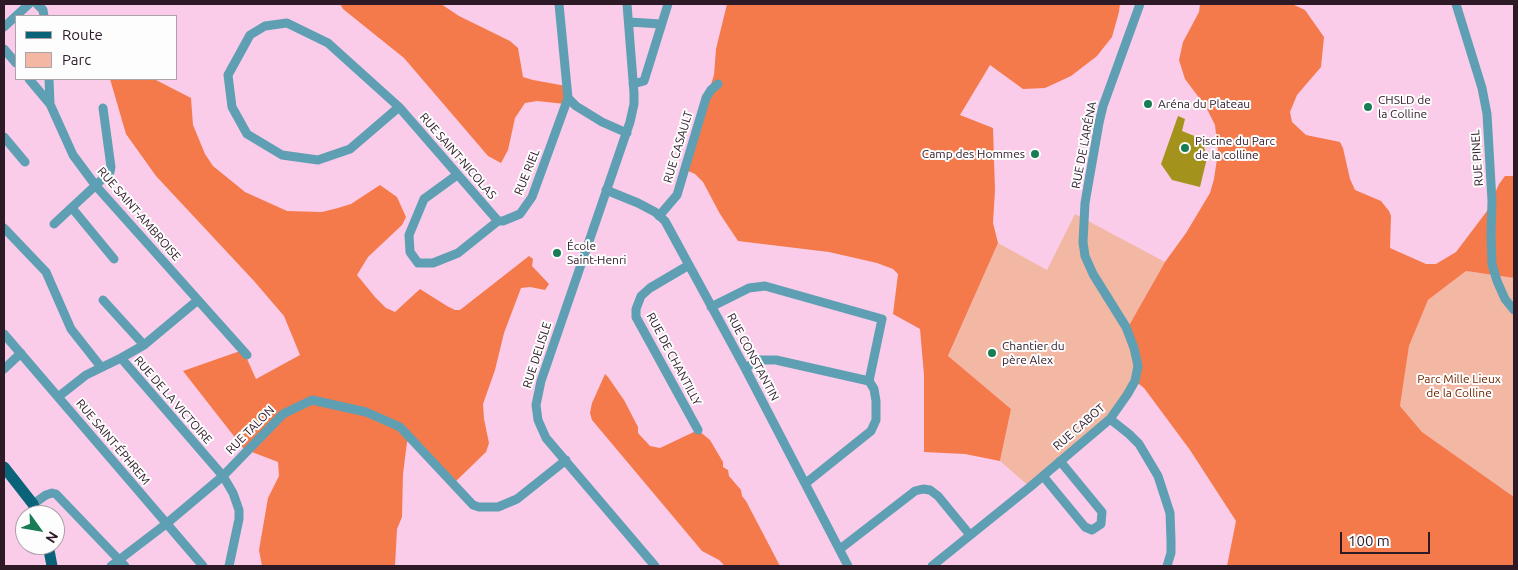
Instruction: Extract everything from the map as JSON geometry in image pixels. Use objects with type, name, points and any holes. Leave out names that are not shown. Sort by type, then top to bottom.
[{"type":"main road","points":[[4,467],[33,504]]},
{"type":"street","points":[[17,15],[28,4]]},
{"type":"street","points":[[37,4],[43,10],[44,15]]},
{"type":"street","name":"RUE RIEL","points":[[457,175],[424,199],[409,235],[410,252],[418,263],[433,263],[458,253],[498,221],[503,221],[520,214],[532,197],[568,98],[559,4]]},
{"type":"street","name":"RUE DELISLE","points":[[627,4],[634,104],[630,122],[541,381],[536,405],[538,420],[543,431],[655,566]]},
{"type":"street","points":[[633,84],[644,81],[668,4]]},
{"type":"street","name":"RUE DE L'ARÉNA","points":[[1089,266],[1083,242],[1085,203],[1098,123],[1140,4]]},
{"type":"street","name":"RUE PINEL","points":[[1456,4],[1482,88],[1487,114],[1492,201],[1492,264],[1505,299],[1514,310]]},
{"type":"street","points":[[4,27],[15,16]]},
{"type":"street","points":[[629,22],[661,24]]},
{"type":"street","name":"RUE SAINT-NICOLAS","points":[[399,107],[350,149],[318,160],[282,155],[247,134],[232,107],[228,75],[250,36],[265,26],[287,23],[328,43],[399,107],[498,221]]},
{"type":"street","points":[[4,48],[15,63]]},
{"type":"street","name":"RUE SAINT-AMBROISE","points":[[30,80],[50,104],[73,155],[96,186],[247,355]]},
{"type":"street","points":[[50,80],[50,104]]},
{"type":"street","name":"RUE CASAULT","points":[[659,216],[677,195],[706,98],[710,90],[718,84]]},
{"type":"street","points":[[568,98],[594,118],[627,133]]},
{"type":"street","points":[[54,224],[108,175],[111,166],[104,108]]},
{"type":"street","points":[[4,137],[25,162]]},
{"type":"street","name":"RUE CONSTANTIN","points":[[606,190],[638,203],[665,221],[745,368],[848,566]]},
{"type":"street","points":[[72,208],[114,259]]},
{"type":"street","points":[[4,228],[46,272],[71,329],[101,367]]},
{"type":"street","name":"RUE DE CHANTILLY","points":[[689,265],[650,288],[641,296],[636,310],[636,317],[698,430]]},
{"type":"street","name":"RUE CABOT","points":[[932,566],[1110,419],[1135,381],[1138,366],[1126,327],[1089,266]]},
{"type":"street","points":[[711,307],[749,288],[765,286],[882,319],[869,381],[874,389],[876,401],[876,415],[873,428],[806,483]]},
{"type":"street","points":[[103,300],[144,345]]},
{"type":"street","points":[[58,397],[86,375],[144,345],[198,300]]},
{"type":"street","name":"RUE SAINT-ÉPHREM","points":[[4,334],[203,566]]},
{"type":"street","points":[[4,368],[21,353]]},
{"type":"street","name":"RUE DE LA VICTOIRE","points":[[121,358],[222,476],[233,493],[239,510],[238,529],[229,566]]},
{"type":"street","points":[[745,368],[760,360],[776,360],[869,381]]},
{"type":"street","name":"RUE TALON","points":[[111,566],[122,563],[222,476],[283,414],[312,400],[366,412],[400,427],[473,505],[479,507],[498,507],[517,499],[566,460]]},
{"type":"street","points":[[1110,419],[1130,434],[1139,444],[1158,476],[1170,513],[1172,540],[1167,566]]},
{"type":"street","points":[[1043,476],[1085,527],[1092,530],[1101,524],[1102,512],[1060,461]]},
{"type":"street","points":[[840,549],[915,491],[923,489],[930,490],[938,496],[970,535]]},
{"type":"street","points":[[33,504],[46,495],[56,494],[122,563]]},
{"type":"green space","points":[[1075,214],[1165,262],[1127,329],[1138,366],[1135,381],[1110,419],[1030,487],[1000,461],[1011,409],[948,357],[998,243],[1047,270]]},
{"type":"green space","name":"Parc Mille Lieux de la Colline","points":[[1466,271],[1514,278],[1514,497],[1422,432],[1400,406],[1409,346],[1428,300]]},
{"type":"shaded area","points":[[340,4],[441,4],[459,16],[510,41],[518,48],[523,77],[566,86],[565,104],[537,101],[525,103],[515,118],[508,150],[501,163],[488,156],[404,58],[343,9]]},
{"type":"shaded area","points":[[727,4],[1120,4],[1112,37],[1097,56],[1071,76],[1045,88],[1023,89],[990,65],[960,115],[993,128],[995,190],[993,223],[998,243],[948,356],[1011,409],[1000,461],[965,454],[924,452],[924,375],[920,329],[893,314],[898,274],[893,269],[877,263],[829,252],[738,241],[720,214],[703,182],[695,174],[684,169],[714,75],[716,49]]},
{"type":"shaded area","points":[[1200,4],[1292,4],[1305,10],[1324,37],[1321,67],[1297,95],[1290,112],[1292,122],[1306,135],[1340,142],[1355,190],[1381,201],[1389,211],[1391,216],[1390,248],[1426,264],[1436,264],[1456,252],[1487,211],[1499,184],[1505,176],[1514,176],[1514,278],[1466,271],[1428,300],[1409,346],[1400,406],[1422,432],[1514,497],[1514,566],[1227,566],[1236,521],[1190,450],[1144,388],[1135,381],[1138,366],[1127,329],[1165,262],[1186,233],[1210,193],[1214,179],[1218,152],[1215,125],[1206,107],[1185,79],[1179,60],[1183,42],[1199,12]]},
{"type":"shaded area","points":[[110,80],[156,80],[191,98],[193,125],[205,154],[213,166],[245,192],[287,211],[322,212],[351,204],[380,185],[397,197],[406,217],[402,225],[368,257],[357,275],[386,308],[395,312],[420,289],[447,306],[460,310],[529,256],[533,259],[532,266],[549,284],[545,290],[530,287],[521,288],[504,333],[495,370],[483,404],[489,443],[486,452],[453,484],[410,441],[407,442],[403,474],[402,517],[397,529],[395,566],[262,566],[259,550],[268,498],[279,476],[278,462],[244,449],[183,371],[243,350],[256,379],[300,355],[284,316],[156,176],[126,134]]},
{"type":"shaded area","name":"Piscine du Parc de la colline","points":[[1178,116],[1185,119],[1182,131],[1202,139],[1207,158],[1200,187],[1172,180],[1161,164]]},
{"type":"shaded area","points":[[605,374],[624,400],[638,427],[638,433],[650,446],[660,448],[698,430],[710,440],[723,462],[723,467],[728,470],[729,476],[741,490],[742,496],[780,566],[725,566],[719,560],[702,551],[592,420],[590,413],[592,403]]},
{"type":"place","name":"Aréna du Plateau","points":[[1148,104]]},
{"type":"place","name":"CHSLD de la Colline","points":[[1368,107]]},
{"type":"place","name":"Piscine du Parc de la colline","points":[[1185,148]]},
{"type":"place","name":"Camp des Hommes","points":[[1035,154]]},
{"type":"place","name":"École Saint-Henri","points":[[557,253]]},
{"type":"place","name":"Chantier du père Alex","points":[[992,353]]}]
